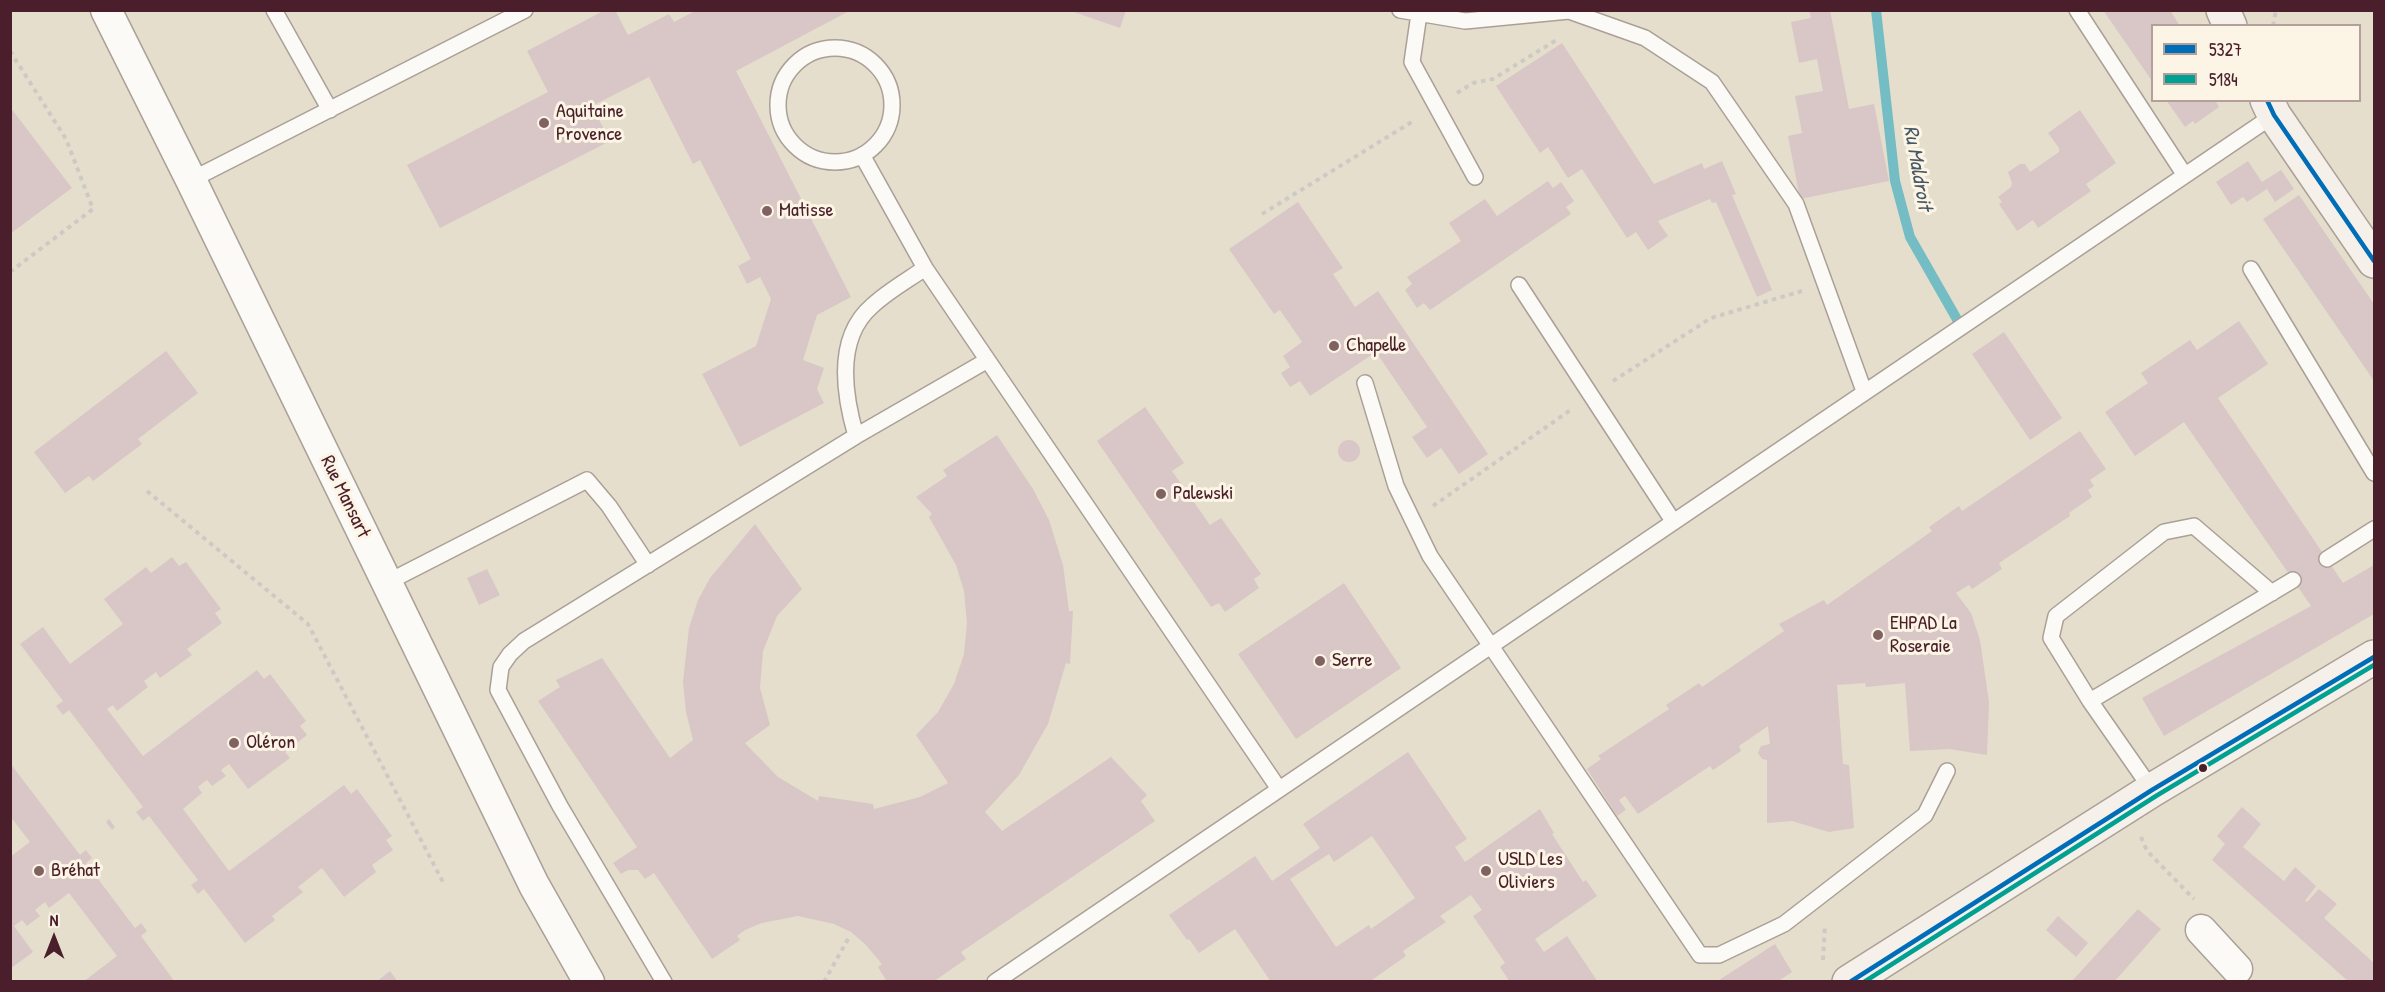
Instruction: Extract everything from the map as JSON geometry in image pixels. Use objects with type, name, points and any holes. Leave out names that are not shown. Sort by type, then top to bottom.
[{"type":"main road","points":[[2223,10],[2229,24]]},
{"type":"main road","points":[[2270,108],[2374,261]]},
{"type":"main road","points":[[1836,972],[2140,798],[2374,657]]},
{"type":"street","name":"Rue Mansart","points":[[106,10],[534,885],[589,981]]},
{"type":"street","points":[[2202,930],[2236,977]]},
{"type":"lane","points":[[274,10],[330,110]]},
{"type":"lane","points":[[191,180],[525,10]]},
{"type":"lane","points":[[1400,10],[1465,21],[1569,11],[1645,38],[1712,82],[1796,204],[1864,391]]},
{"type":"lane","points":[[2077,10],[2184,174]]},
{"type":"lane","points":[[1419,14],[1412,62],[1474,177]]},
{"type":"lane","points":[[840,48],[858,52],[873,62],[884,76],[890,93],[891,111],[881,136],[862,155],[843,161],[824,161],[806,154],[791,141],[781,124],[777,106],[780,86],[789,69],[804,56],[822,49],[840,48]]},
{"type":"lane","points":[[995,981],[2184,174],[2270,108]]},
{"type":"lane","points":[[862,155],[925,268],[986,361],[1279,789]]},
{"type":"lane","points":[[856,436],[846,404],[847,344],[870,307],[925,268]]},
{"type":"lane","points":[[2251,269],[2374,473]]},
{"type":"lane","points":[[1519,285],[1673,521]]},
{"type":"lane","points":[[664,981],[560,806],[498,690],[501,667],[510,654],[524,641],[856,436],[986,361]]},
{"type":"lane","points":[[1365,383],[1400,495],[1430,556],[1700,954],[1719,954],[1784,924],[1925,815],[1947,771]]},
{"type":"lane","points":[[386,583],[587,480],[609,506],[648,565]]},
{"type":"lane","points":[[2140,798],[2090,701],[2050,638],[2056,616],[2164,532],[2194,526],[2272,593]]},
{"type":"lane","points":[[2326,559],[2374,529]]},
{"type":"lane","points":[[2090,701],[2293,580]]},
{"type":"path","points":[[10,51],[66,139],[93,209],[10,272]]},
{"type":"path","points":[[147,491],[308,624],[444,884]]},
{"type":"path","points":[[2140,798],[2147,851],[2200,905],[2202,930]]},
{"type":"path","points":[[1828,891],[1836,972]]},
{"type":"path","points":[[824,981],[849,937]]},
{"type":"building","points":[[605,10],[615,10],[628,35],[669,14],[674,22],[697,10],[851,10],[736,71],[851,297],[817,315],[803,360],[824,368],[817,389],[824,403],[740,447],[702,374],[756,346],[771,299],[760,277],[747,284],[738,266],[751,259],[700,160],[693,164],[649,77],[592,106],[610,141],[440,228],[407,165],[548,92],[527,51]]},
{"type":"building","points":[[1068,10],[1126,10],[1120,28]]},
{"type":"building","points":[[1809,10],[1830,10],[1849,109],[1874,104],[1889,181],[1800,199],[1788,136],[1802,133],[1795,96],[1823,91],[1817,59],[1799,63],[1791,22],[1811,18]]},
{"type":"building","points":[[2103,10],[2170,10],[2179,24],[2151,24],[2151,80]]},
{"type":"building","points":[[1562,43],[1654,184],[1702,163],[1704,169],[1722,161],[1736,194],[1732,195],[1772,290],[1757,297],[1716,202],[1712,203],[1710,199],[1658,221],[1668,236],[1648,250],[1636,232],[1627,238],[1582,169],[1568,178],[1548,147],[1540,153],[1496,86]]},
{"type":"building","points":[[2167,102],[2216,102],[2219,107],[2195,124],[2193,121],[2185,127]]},
{"type":"building","points":[[10,107],[72,188],[10,234]]},
{"type":"building","points":[[2080,110],[2116,163],[2086,184],[2091,191],[2038,228],[2033,220],[2017,231],[1999,204],[2002,202],[1998,197],[2011,187],[2008,172],[2020,164],[2025,164],[2030,172],[2059,152],[2059,148],[2048,133]]},
{"type":"building","points":[[2248,161],[2262,182],[2281,170],[2294,189],[2275,202],[2267,189],[2247,202],[2243,197],[2231,205],[2216,182]]},
{"type":"building","points":[[1548,181],[1553,188],[1561,182],[1574,201],[1566,207],[1571,214],[1430,310],[1424,303],[1417,308],[1405,290],[1412,284],[1407,277],[1461,241],[1449,223],[1485,199],[1497,216]]},
{"type":"building","points":[[2299,195],[2374,304],[2374,381],[2263,219]]},
{"type":"building","points":[[1298,202],[1343,268],[1333,274],[1355,307],[1378,291],[1488,454],[1459,474],[1441,448],[1427,458],[1412,437],[1427,427],[1376,352],[1310,396],[1300,381],[1290,387],[1281,373],[1290,367],[1283,356],[1302,342],[1280,310],[1274,314],[1229,249]]},
{"type":"building","points":[[2239,321],[2268,364],[2218,398],[2343,583],[2374,565],[2374,614],[2164,736],[2142,698],[2311,606],[2184,422],[2135,456],[2105,412],[2148,383],[2141,373],[2190,340],[2197,350]]},
{"type":"building","points":[[2004,332],[2062,418],[2030,440],[1972,354]]},
{"type":"building","points":[[166,351],[198,393],[138,439],[142,444],[93,481],[89,476],[65,493],[34,452]]},
{"type":"building","name":"Palewski","points":[[1145,407],[1184,463],[1172,471],[1210,525],[1221,518],[1261,574],[1254,579],[1259,588],[1225,612],[1219,603],[1211,607],[1097,441]]},
{"type":"building","name":"EHPAD La Roseraie","points":[[2080,431],[2106,469],[2090,480],[2094,486],[2088,490],[2092,497],[2069,513],[2070,516],[1999,563],[2002,569],[1972,589],[1969,585],[1956,593],[1971,613],[1980,640],[1989,702],[1987,755],[1949,749],[1910,751],[1905,683],[1866,687],[1865,683],[1837,685],[1843,764],[1849,765],[1854,828],[1829,832],[1792,821],[1767,823],[1767,760],[1762,759],[1758,753],[1761,746],[1770,744],[1768,726],[1739,746],[1741,751],[1713,770],[1710,766],[1638,814],[1625,796],[1619,800],[1626,810],[1617,816],[1587,769],[1601,759],[1598,756],[1669,709],[1666,705],[1699,683],[1702,687],[1784,631],[1779,624],[1824,600],[1827,605],[1932,531],[1929,527],[1959,506],[1962,511]]},
{"type":"building","points":[[997,435],[1033,489],[1049,520],[1063,565],[1069,611],[1073,611],[1070,664],[1066,663],[1048,724],[1019,775],[985,812],[1002,831],[1111,757],[1147,795],[1141,801],[1155,821],[961,952],[966,959],[933,982],[887,982],[878,967],[882,964],[851,932],[834,924],[798,916],[762,923],[745,930],[737,936],[740,940],[712,959],[654,873],[645,879],[638,870],[628,870],[621,874],[613,863],[637,847],[538,701],[560,687],[556,680],[602,658],[670,758],[693,740],[686,712],[683,682],[689,628],[698,600],[710,578],[755,524],[802,589],[777,616],[763,651],[760,688],[770,725],[745,743],[778,777],[818,801],[819,796],[873,804],[874,809],[920,797],[948,783],[916,735],[938,712],[954,684],[964,654],[967,623],[964,591],[956,565],[929,517],[932,514],[916,497],[947,476],[943,470]]},
{"type":"building","points":[[1349,440],[1357,443],[1360,451],[1357,459],[1349,462],[1341,459],[1338,451],[1341,443]]},
{"type":"building","name":"Oléron","points":[[172,557],[179,566],[186,562],[221,609],[215,613],[222,623],[187,649],[192,655],[160,678],[156,672],[144,681],[148,687],[117,711],[113,705],[107,709],[143,756],[257,670],[264,679],[270,674],[306,721],[300,726],[307,735],[285,752],[290,758],[248,789],[229,764],[221,770],[226,776],[212,786],[207,780],[198,787],[202,793],[183,809],[229,871],[344,785],[351,794],[357,789],[392,836],[386,840],[393,850],[372,865],[376,872],[344,897],[322,868],[298,887],[303,892],[272,916],[275,920],[245,943],[204,889],[198,894],[191,885],[198,880],[149,816],[143,821],[136,812],[143,807],[69,710],[63,715],[56,706],[63,701],[20,644],[43,627],[70,664],[123,624],[104,599],[146,567],[151,573]]},
{"type":"building","points":[[487,569],[500,595],[479,605],[467,578]]},
{"type":"building","name":"Serre","points":[[1344,583],[1401,668],[1296,739],[1238,654]]},
{"type":"building","name":"USLD Les Oliviers","points":[[1408,752],[1467,839],[1455,847],[1465,862],[1540,809],[1554,833],[1552,834],[1583,882],[1586,880],[1597,896],[1535,939],[1544,952],[1567,936],[1598,982],[1510,982],[1500,967],[1505,963],[1473,916],[1482,910],[1471,895],[1440,916],[1446,922],[1403,951],[1406,956],[1369,982],[1271,982],[1235,929],[1199,953],[1169,915],[1255,856],[1272,881],[1320,848],[1303,824]],"holes":[[[1372,836],[1415,898],[1371,929],[1369,925],[1336,947],[1290,879],[1329,854],[1334,862]]]},
{"type":"building","name":"Bréhat","points":[[10,763],[80,855],[86,850],[92,858],[86,863],[135,928],[141,923],[147,931],[141,936],[175,982],[83,982],[117,956],[69,893],[49,908],[45,902],[35,910],[40,916],[27,926],[22,920],[14,926],[33,952],[10,969],[10,857],[30,842],[10,816]]},
{"type":"building","points":[[2242,807],[2261,824],[2243,847],[2284,881],[2295,867],[2316,886],[2305,901],[2307,902],[2319,889],[2337,904],[2324,918],[2374,963],[2374,982],[2349,982],[2212,860],[2225,844],[2217,836]]},
{"type":"building","points":[[109,819],[115,827],[112,830],[106,822]]},
{"type":"building","points":[[2138,909],[2161,929],[2114,982],[2071,982]]},
{"type":"building","points":[[2058,916],[2088,943],[2076,957],[2046,930]]},
{"type":"building","points":[[1775,944],[1792,972],[1777,982],[1716,982]]},
{"type":"building","points":[[390,971],[398,982],[376,982]]},
{"type":"waterway","name":"Ru Maldroit","points":[[1876,10],[1895,181],[1910,237],[1958,321]]},
{"type":"transit line","name":"5327","points":[[2268,102],[2274,115],[2374,261]]},
{"type":"transit line","name":"5327","points":[[1850,982],[2152,790],[2374,657]]},
{"type":"transit line","name":"5184","points":[[1864,982],[2156,796],[2374,665]]},
{"type":"place","name":"Aquitaine Provence","points":[[544,123]]},
{"type":"place","name":"Matisse","points":[[767,211]]},
{"type":"place","name":"Chapelle","points":[[1334,346]]},
{"type":"place","name":"Palewski","points":[[1161,494]]},
{"type":"place","name":"EHPAD La Roseraie","points":[[1878,635]]},
{"type":"place","name":"Serre","points":[[1320,661]]},
{"type":"place","name":"Oléron","points":[[234,743]]},
{"type":"place","name":"Bréhat","points":[[39,871]]},
{"type":"place","name":"USLD Les Oliviers","points":[[1486,871]]}]
